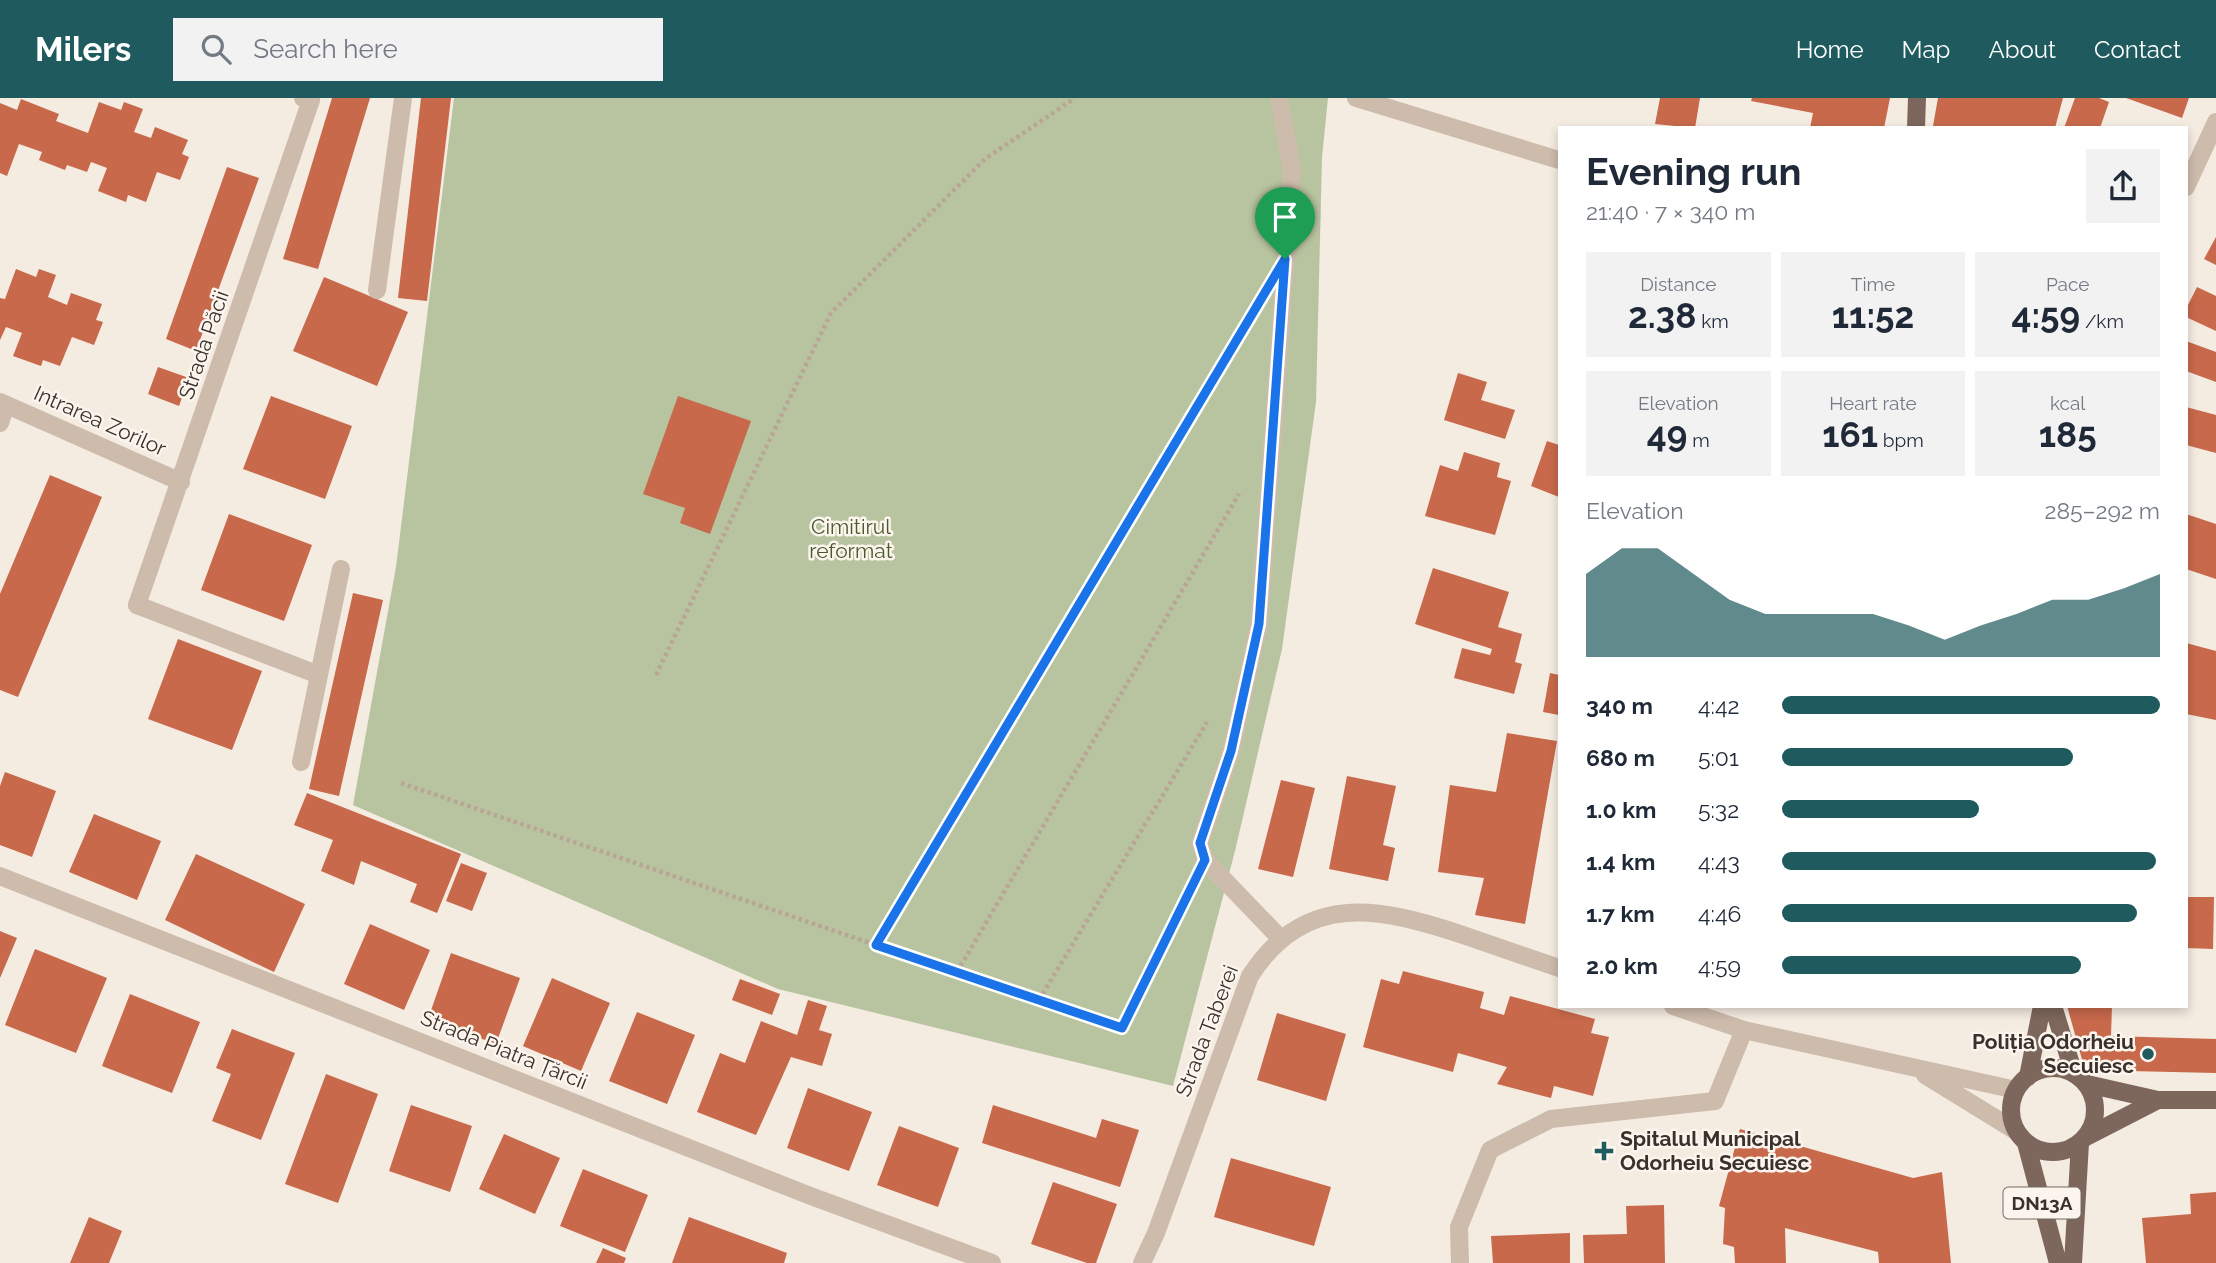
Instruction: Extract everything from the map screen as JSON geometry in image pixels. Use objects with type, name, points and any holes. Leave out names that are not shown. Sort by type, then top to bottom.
[{"type":"main road","points":[[1916,126],[1917,98]]},
{"type":"main road","name":"DN13A","points":[[2041,1008],[2022,1083],[2011,1104],[2058,1263]]},
{"type":"main road","name":"DN13A","points":[[2054,1008],[2080,1079],[2096,1111],[2093,1126],[2082,1140],[2073,1263]]},
{"type":"main road","points":[[2022,1083],[2051,1068],[2080,1079],[2158,1100],[2216,1100]]},
{"type":"main road","points":[[2021,1137],[2039,1150],[2053,1153],[2158,1100]]},
{"type":"street","points":[[377,290],[403,98]]},
{"type":"street","points":[[1279,98],[1292,170],[1259,624],[1231,751],[1200,843],[1205,860],[1280,938]]},
{"type":"street","points":[[1356,98],[1558,160]]},
{"type":"street","name":"Strada Păcii","points":[[309,99],[181,482],[136,605],[319,675]]},
{"type":"street","points":[[2188,184],[2209,155],[2216,122]]},
{"type":"street","points":[[0,423],[3,404]]},
{"type":"street","name":"Intrarea Zorilor","points":[[3,404],[181,482]]},
{"type":"street","points":[[301,762],[341,569]]},
{"type":"street","name":"Strada Piatra Țărcii","points":[[0,876],[808,1195],[992,1263]]},
{"type":"street","name":"Strada Taberei","points":[[1142,1263],[1156,1233],[1250,976],[1266,951],[1280,938],[1330,914],[1358,911],[1385,913],[1411,918],[1558,968]]},
{"type":"street","points":[[1679,1008],[1744,1030],[1913,1068],[2022,1083]]},
{"type":"street","points":[[1460,1263],[1459,1227],[1490,1150],[1551,1119],[1715,1101],[1744,1030]]},
{"type":"street","points":[[1913,1068],[2021,1137]]},
{"type":"path","points":[[656,675],[831,313],[985,159],[1075,98]]},
{"type":"path","points":[[876,945],[1257,306]]},
{"type":"path","points":[[957,972],[1244,486]]},
{"type":"path","points":[[1039,1000],[1211,716]]},
{"type":"path","points":[[401,783],[1122,1028],[1205,860]]},
{"type":"green space","name":"Cimitirul reformat","points":[[454,98],[1328,98],[1322,157],[1316,402],[1282,649],[1235,851],[1173,1086],[778,989],[353,805],[396,567]]},
{"type":"building","points":[[332,98],[370,98],[318,269],[283,259]]},
{"type":"building","points":[[421,98],[451,98],[427,301],[398,298]]},
{"type":"building","points":[[1660,98],[1700,98],[1695,126],[1655,124]]},
{"type":"building","points":[[1752,98],[1890,98],[1884,126],[1810,126],[1813,113],[1751,101]]},
{"type":"building","points":[[1938,98],[2063,98],[2056,126],[1933,126]]},
{"type":"building","points":[[2075,98],[2099,98],[2109,102],[2101,126],[2065,126]]},
{"type":"building","points":[[2126,98],[2189,98],[2182,118]]},
{"type":"building","points":[[21,99],[59,114],[56,121],[88,133],[99,102],[121,110],[124,102],[143,109],[134,132],[151,138],[155,127],[188,140],[182,154],[189,157],[180,180],[157,172],[146,202],[128,195],[126,202],[98,191],[107,168],[91,162],[87,172],[67,165],[65,170],[39,160],[42,152],[19,144],[7,176],[0,173],[0,103],[17,110]]},
{"type":"building","points":[[227,167],[259,178],[196,351],[166,339]]},
{"type":"building","points":[[2216,237],[2216,265],[2204,259]]},
{"type":"building","points":[[16,269],[36,277],[39,269],[56,275],[48,297],[67,305],[71,293],[102,304],[96,320],[103,322],[94,345],[72,337],[60,366],[43,360],[41,366],[13,356],[22,333],[6,327],[0,340],[0,298],[5,299]]},
{"type":"building","points":[[324,277],[408,312],[377,386],[293,351]]},
{"type":"building","points":[[2197,287],[2216,296],[2216,331],[2188,318],[2188,305]]},
{"type":"building","points":[[2188,342],[2216,352],[2216,382],[2188,372]]},
{"type":"building","points":[[158,367],[189,378],[179,406],[148,394]]},
{"type":"building","points":[[1458,373],[1487,382],[1481,400],[1515,410],[1505,439],[1444,420]]},
{"type":"building","points":[[271,396],[352,426],[325,499],[243,469]]},
{"type":"building","points":[[678,396],[751,421],[710,534],[680,523],[685,508],[643,494]]},
{"type":"building","points":[[2188,408],[2216,415],[2216,453],[2188,446]]},
{"type":"building","points":[[1547,441],[1558,445],[1558,497],[1531,486]]},
{"type":"building","points":[[1464,452],[1500,463],[1497,477],[1511,481],[1495,535],[1425,516],[1440,465],[1458,471]]},
{"type":"building","points":[[50,475],[102,497],[18,697],[0,690],[0,594]]},
{"type":"building","points":[[229,514],[312,545],[284,621],[201,590]]},
{"type":"building","points":[[2188,515],[2216,524],[2216,579],[2188,570]]},
{"type":"building","points":[[1433,568],[1509,592],[1498,627],[1522,634],[1515,662],[1522,664],[1514,694],[1454,678],[1462,648],[1490,655],[1492,649],[1415,624]]},
{"type":"building","points":[[353,593],[383,600],[339,796],[309,789]]},
{"type":"building","points":[[178,639],[262,671],[232,750],[148,719]]},
{"type":"building","points":[[2188,644],[2216,651],[2216,720],[2188,714]]},
{"type":"building","points":[[1550,673],[1558,675],[1558,715],[1543,712]]},
{"type":"building","points":[[1507,733],[1557,741],[1525,924],[1475,915],[1484,878],[1438,872],[1450,785],[1496,792]]},
{"type":"building","points":[[5,772],[56,791],[32,857],[0,845],[0,786]]},
{"type":"building","points":[[1347,776],[1396,786],[1383,845],[1395,848],[1388,881],[1329,869]]},
{"type":"building","points":[[1281,780],[1315,788],[1293,877],[1258,869]]},
{"type":"building","points":[[307,793],[461,854],[437,913],[410,902],[417,884],[361,861],[354,885],[321,871],[333,840],[294,825]]},
{"type":"building","points":[[94,814],[161,841],[137,900],[69,872]]},
{"type":"building","points":[[196,854],[305,904],[274,972],[165,920]]},
{"type":"building","points":[[461,863],[487,873],[472,911],[446,901]]},
{"type":"building","points":[[2188,897],[2214,897],[2213,949],[2188,948]]},
{"type":"building","points":[[370,924],[430,950],[404,1010],[344,984]]},
{"type":"building","points":[[0,931],[17,938],[0,978]]},
{"type":"building","points":[[35,949],[107,978],[76,1053],[5,1025]]},
{"type":"building","points":[[451,953],[520,978],[496,1044],[428,1019]]},
{"type":"building","points":[[1403,971],[1484,992],[1480,1008],[1504,1015],[1510,996],[1595,1019],[1591,1033],[1609,1037],[1593,1096],[1554,1086],[1551,1098],[1497,1084],[1507,1067],[1458,1053],[1453,1072],[1363,1047],[1381,979],[1399,984]]},
{"type":"building","points":[[552,978],[610,1003],[581,1071],[523,1046]]},
{"type":"building","points":[[740,979],[780,994],[772,1015],[732,1000]]},
{"type":"building","points":[[130,994],[200,1022],[172,1093],[102,1066]]},
{"type":"building","points":[[808,1000],[827,1006],[819,1030],[832,1034],[822,1066],[791,1057],[756,1135],[697,1112],[720,1053],[745,1063],[761,1021],[797,1035]]},
{"type":"building","name":"Poliția Odorheiu Secuiesc","points":[[2068,1008],[2112,1008],[2111,1036],[2216,1039],[2216,1073],[2085,1070]]},
{"type":"building","points":[[637,1012],[695,1035],[667,1104],[609,1081]]},
{"type":"building","points":[[1277,1013],[1346,1034],[1326,1101],[1257,1080]]},
{"type":"building","points":[[232,1029],[295,1053],[261,1140],[212,1121],[231,1074],[216,1068]]},
{"type":"building","points":[[326,1074],[378,1094],[338,1203],[285,1184]]},
{"type":"building","points":[[808,1088],[872,1112],[849,1171],[787,1148]]},
{"type":"building","points":[[411,1105],[472,1126],[450,1192],[389,1171]]},
{"type":"building","points":[[993,1105],[1096,1138],[1102,1119],[1139,1130],[1120,1187],[982,1143]]},
{"type":"building","points":[[899,1126],[959,1148],[938,1207],[877,1185]]},
{"type":"building","points":[[1740,1129],[1913,1178],[1942,1172],[1951,1263],[1879,1263],[1878,1252],[1785,1228],[1786,1263],[1735,1263],[1734,1247],[1723,1244],[1725,1208],[1719,1206]]},
{"type":"building","points":[[504,1134],[560,1158],[535,1214],[479,1189]]},
{"type":"building","points":[[1231,1158],[1331,1187],[1314,1246],[1214,1217]]},
{"type":"building","points":[[583,1169],[648,1195],[625,1252],[560,1226]]},
{"type":"building","points":[[1053,1182],[1117,1204],[1096,1263],[1087,1263],[1031,1244]]},
{"type":"building","points":[[2216,1192],[2216,1263],[2146,1263],[2142,1218],[2191,1214],[2190,1194]]},
{"type":"building","points":[[1664,1205],[1665,1263],[1584,1263],[1583,1235],[1627,1234],[1626,1206]]},
{"type":"building","points":[[89,1217],[122,1231],[109,1263],[70,1263]]},
{"type":"building","points":[[689,1217],[787,1253],[784,1263],[672,1263]]},
{"type":"building","points":[[1570,1233],[1570,1263],[1493,1263],[1491,1236]]},
{"type":"building","points":[[603,1248],[626,1258],[624,1263],[596,1263]]},
{"type":"place","name":"Poliția Odorheiu Secuiesc","points":[[2148,1054]]},
{"type":"place","name":"Spitalul Municipal Odorheiu Secuiesc","points":[[1604,1151]]},
{"type":"route","points":[[1285,259],[1259,624],[1231,751],[1200,843],[1205,860],[1122,1028],[876,945],[1030,688],[1285,259]]}]
